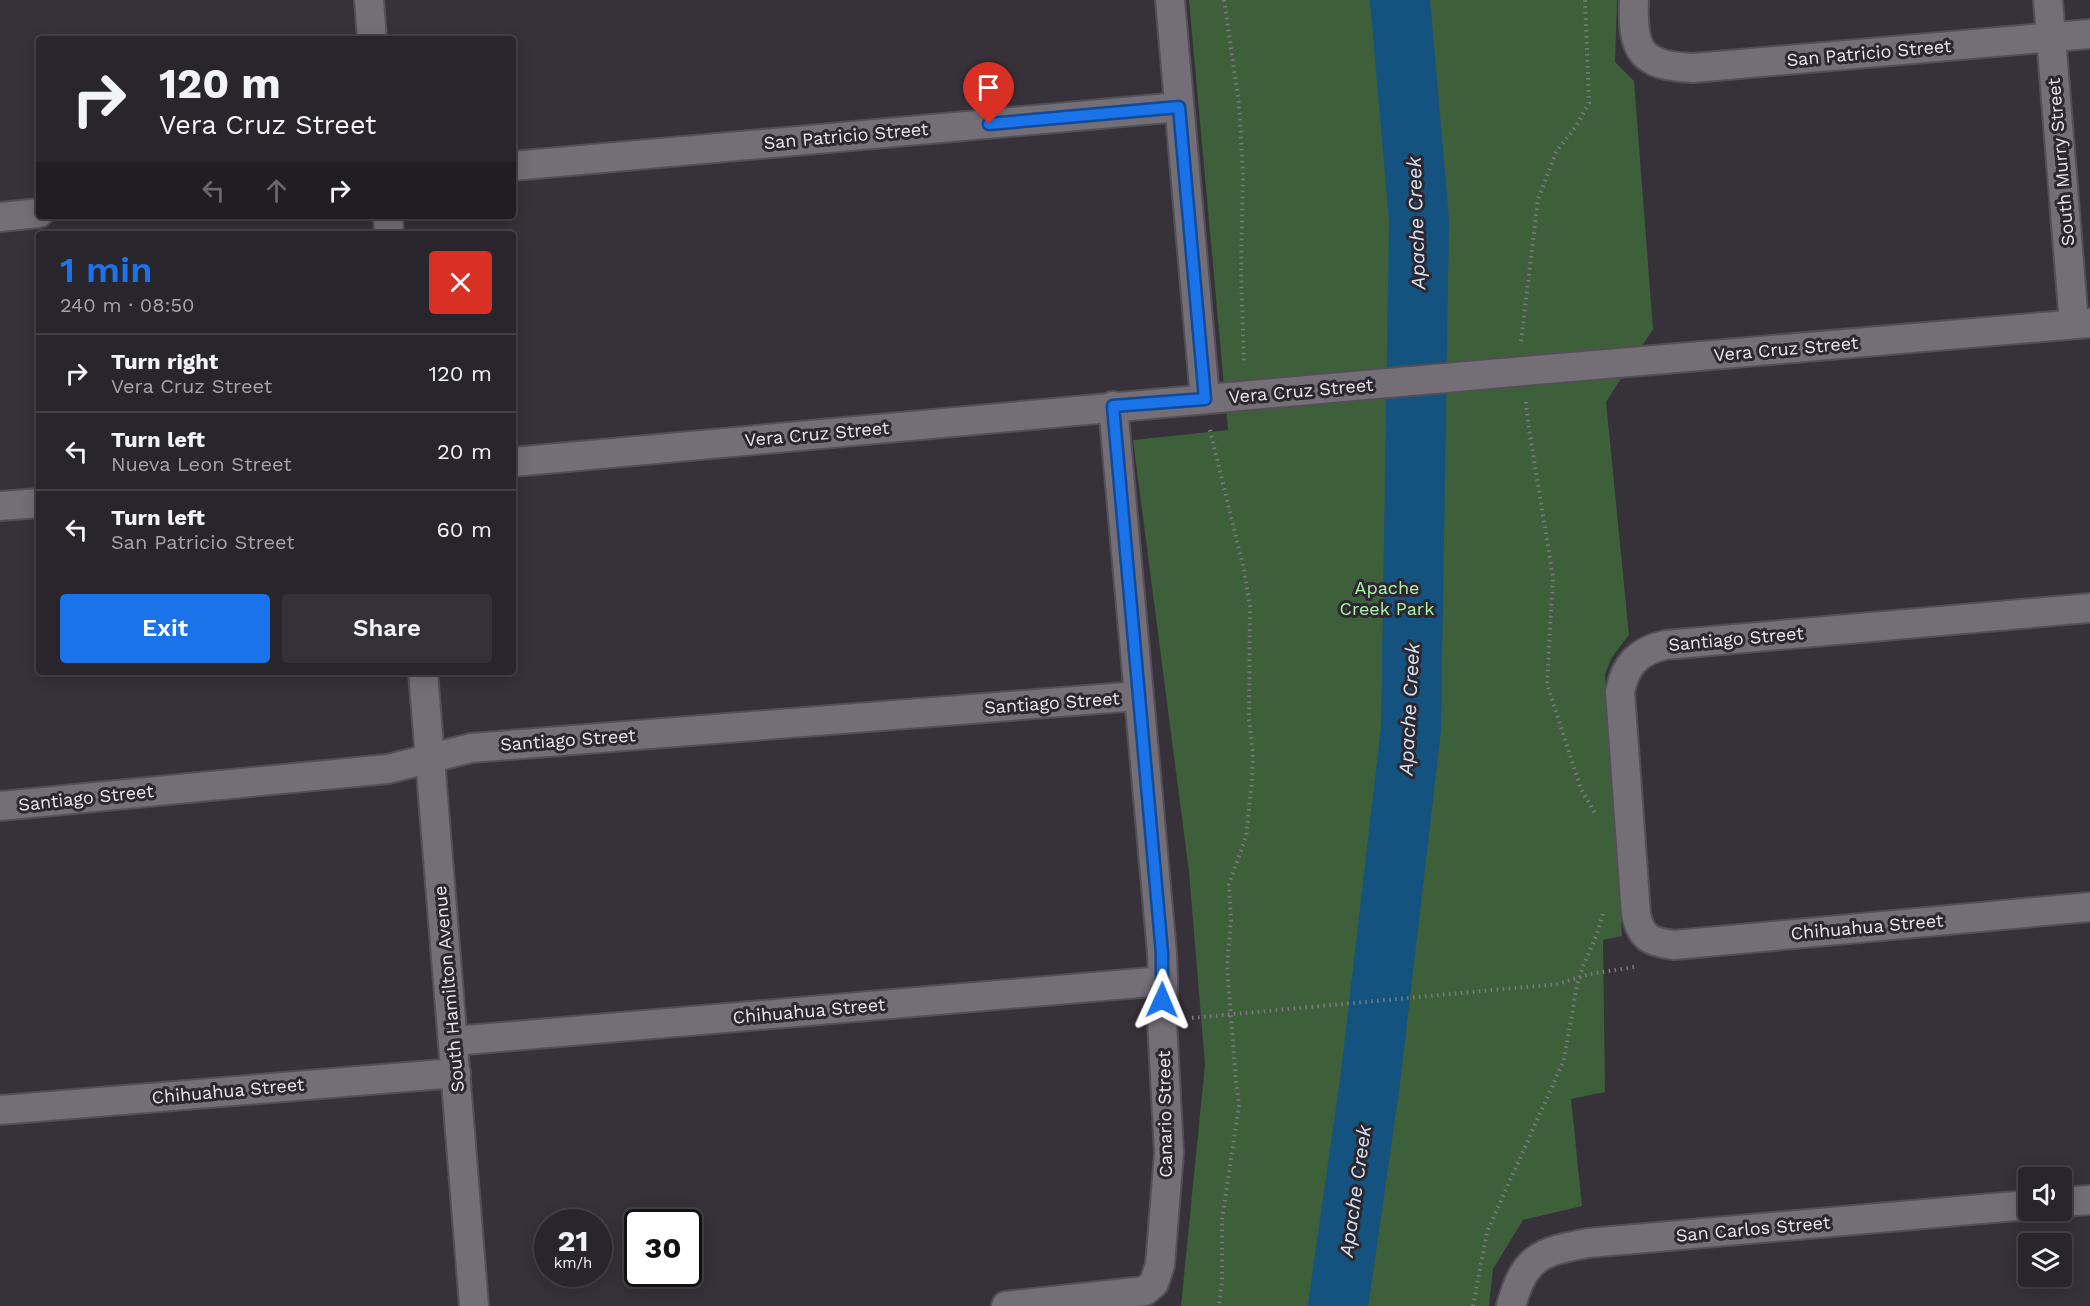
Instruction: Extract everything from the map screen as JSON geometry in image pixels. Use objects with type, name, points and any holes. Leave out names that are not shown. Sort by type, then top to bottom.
[{"type":"street","points":[[369,0],[372,36]]},
{"type":"street","points":[[1170,0],[1205,399]]},
{"type":"street","name":"San Patricio Street","points":[[1634,0],[1633,21],[1636,45],[1644,54],[1662,64],[1674,67],[1694,68],[2090,34]]},
{"type":"street","name":"South Murry Street","points":[[2048,0],[2082,323]]},
{"type":"street","name":"San Patricio Street","points":[[516,166],[1179,107]]},
{"type":"street","points":[[0,217],[36,213]]},
{"type":"street","name":"Vera Cruz Street","points":[[516,462],[1113,406],[2082,323]]},
{"type":"street","name":"Canario Street","points":[[1006,1306],[1145,1291],[1154,1283],[1160,1265],[1169,1153],[1162,1021],[1163,981],[1113,406]]},
{"type":"street","points":[[0,506],[36,503]]},
{"type":"street","name":"Santiago Street","points":[[1646,937],[1639,928],[1636,914],[1620,692],[1623,674],[1649,649],[1665,645],[2090,608]]},
{"type":"street","name":"South Hamilton Avenue","points":[[423,675],[474,1306]]},
{"type":"street","name":"Santiago Street","points":[[0,806],[388,769],[471,748],[1138,696]]},
{"type":"street","name":"Chihuahua Street","points":[[1646,937],[1658,943],[1674,945],[2090,907]]},
{"type":"street","name":"Chihuahua Street","points":[[454,1041],[1163,981]]},
{"type":"street","name":"Chihuahua Street","points":[[0,1110],[456,1072]]},
{"type":"street","points":[[2072,1201],[2090,1200]]},
{"type":"street","name":"San Carlos Street","points":[[1511,1306],[1516,1289],[1527,1269],[1540,1255],[1560,1248],[1588,1243],[2018,1206]]},
{"type":"path","points":[[1224,0],[1239,104],[1243,173],[1241,273],[1254,395]]},
{"type":"path","points":[[1520,343],[1538,199],[1557,150],[1575,128],[1589,103],[1585,0]]},
{"type":"path","points":[[1526,397],[1528,429],[1553,577],[1547,684],[1581,789],[1597,817]]},
{"type":"path","points":[[1205,399],[1211,439],[1244,570],[1250,606],[1250,720],[1253,753],[1246,837],[1229,884],[1228,899],[1231,921],[1227,966],[1239,1105],[1222,1220],[1219,1306]]},
{"type":"path","points":[[1473,1306],[1487,1232],[1564,1060],[1579,978],[1605,907]]},
{"type":"path","points":[[1162,1021],[1558,984],[1590,974],[1654,965],[1674,945]]},
{"type":"green space","name":"Apache Creek Park","points":[[1189,0],[1617,0],[1615,62],[1634,81],[1653,329],[1606,402],[1629,635],[1612,657],[1605,674],[1622,936],[1603,940],[1605,1092],[1571,1099],[1582,1206],[1523,1220],[1493,1269],[1489,1306],[1181,1306],[1205,1064],[1189,872],[1133,440],[1228,430]]},
{"type":"waterway","name":"Apache Creek","points":[[1338,1306],[1370,1082],[1411,729],[1419,220],[1400,0]]},
{"type":"route","points":[[989,124],[1179,107],[1205,399],[1113,406],[1162,953],[1162,1000]]}]
